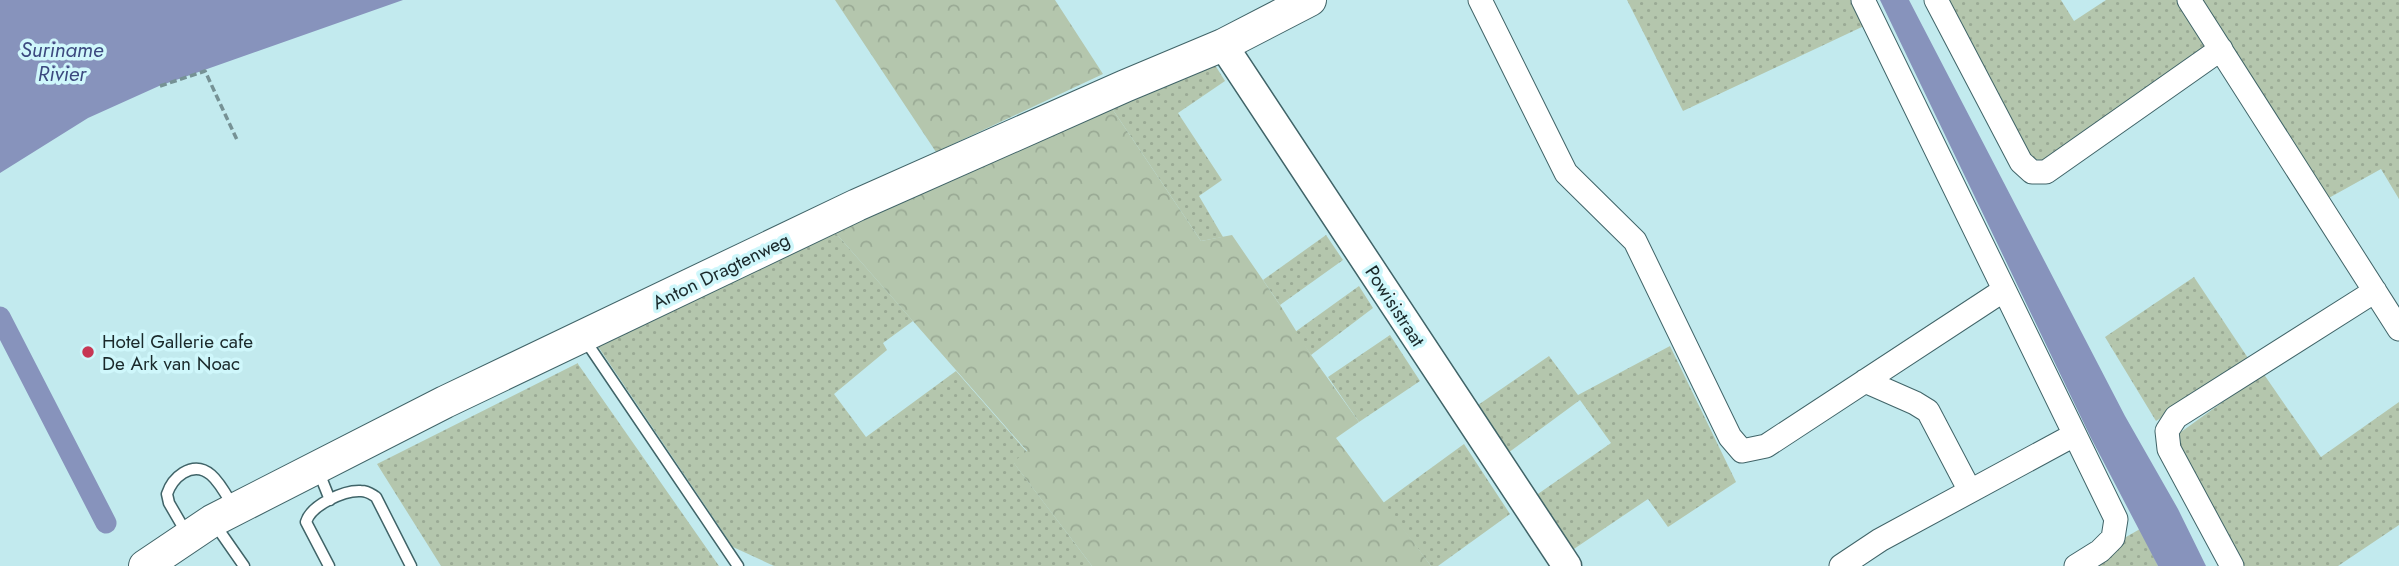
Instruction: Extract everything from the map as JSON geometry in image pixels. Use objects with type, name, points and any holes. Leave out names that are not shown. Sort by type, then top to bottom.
[{"type":"main road","name":"Anton Dragtenweg","points":[[145,566],[212,522],[445,402],[943,166],[1223,45],[1310,0]]},
{"type":"street","points":[[1480,0],[1566,173],[1635,241],[1730,437],[1742,451],[1766,446],[2004,290]]},
{"type":"street","points":[[1863,0],[2116,519],[2113,538],[2100,551],[2076,566]]},
{"type":"street","points":[[1937,0],[2021,162],[2032,172],[2046,172],[2221,49]]},
{"type":"street","points":[[2189,0],[2399,329]]},
{"type":"street","name":"Powisistraat","points":[[1223,45],[1567,566]]},
{"type":"street","points":[[2232,566],[2169,449],[2167,431],[2176,417],[2375,291]]},
{"type":"street","points":[[1866,381],[1928,411],[1970,491]]},
{"type":"street","points":[[1841,566],[1880,540],[2074,435]]},
{"type":"lane","points":[[584,337],[738,566]]},
{"type":"lane","points":[[317,467],[330,500]]},
{"type":"lane","points":[[212,522],[221,485],[208,471],[194,468],[186,471],[169,486],[169,503],[212,522],[244,566]]},
{"type":"lane","points":[[329,566],[306,522],[312,511],[330,500],[359,490],[376,497],[411,566]]},
{"type":"path","points":[[159,86],[205,71],[238,142]]},
{"type":"green space","points":[[835,0],[1055,0],[1103,74],[936,152]]},
{"type":"green space","points":[[1627,0],[1852,0],[1864,26],[1683,111]]},
{"type":"green space","points":[[1945,0],[2061,0],[2074,21],[2106,0],[2181,0],[2205,44],[2199,58],[2048,161],[2033,159],[2021,148]]},
{"type":"green space","points":[[2201,0],[2399,0],[2399,199],[2381,169],[2327,199]]},
{"type":"green space","points":[[1215,65],[1225,81],[1178,113],[1222,180],[1199,196],[1223,237],[1201,241],[1109,104]]},
{"type":"green space","points":[[1109,104],[1201,241],[1232,235],[1359,422],[1336,438],[1431,566],[1092,566],[1013,462],[1027,451],[833,230]]},
{"type":"green space","points":[[833,230],[913,321],[883,343],[887,350],[834,394],[866,437],[956,371],[1027,452],[1014,463],[1092,566],[774,566],[733,547],[595,342]]},
{"type":"green space","points":[[1326,235],[1343,260],[1280,305],[1263,280]]},
{"type":"green space","points":[[2194,277],[2250,361],[2156,421],[2105,337]]},
{"type":"green space","points":[[1359,286],[1373,308],[1311,355],[1295,332]]},
{"type":"green space","points":[[1390,335],[1420,381],[1359,422],[1328,377]]},
{"type":"green space","points":[[1670,346],[1736,482],[1668,527],[1648,499],[1562,557],[1525,503],[1611,443],[1580,400],[1497,461],[1465,414],[1549,356],[1578,395]]},
{"type":"green space","points":[[578,363],[719,566],[441,566],[377,464]]},
{"type":"green space","points":[[2263,373],[2321,457],[2399,402],[2399,525],[2338,566],[2239,566],[2174,437]]},
{"type":"green space","points":[[1464,444],[1510,514],[1438,566],[1431,566],[1383,503]]},
{"type":"green space","points":[[2140,529],[2158,566],[2090,566],[2119,541]]},
{"type":"water","name":"Suriname Rivier","points":[[0,0],[403,0],[159,86],[88,118],[0,173]]},
{"type":"water","points":[[1880,0],[1909,0],[2206,566],[2158,566],[2091,438]]},
{"type":"waterway","points":[[0,317],[106,523]]},
{"type":"place","name":"Hotel Gallerie cafe De Ark van Noac","points":[[88,352]]}]
